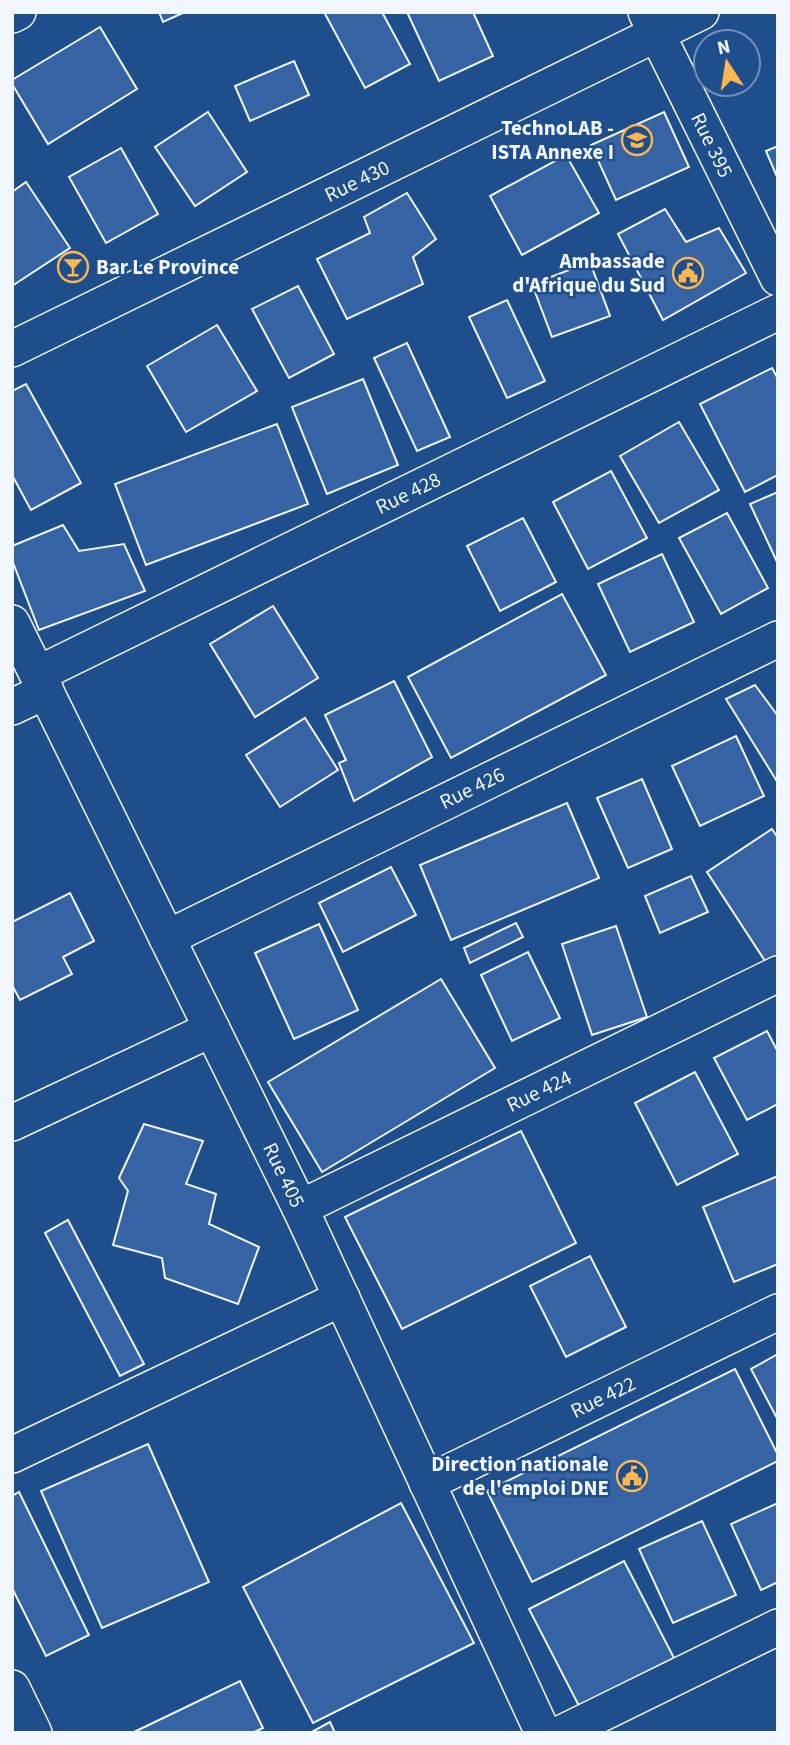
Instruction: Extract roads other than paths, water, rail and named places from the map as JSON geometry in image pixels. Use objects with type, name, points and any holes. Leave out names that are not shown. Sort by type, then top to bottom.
[{"type":"street","points":[[12,15],[18,12]]},
{"type":"street","name":"Rue 430","points":[[12,349],[652,23],[701,12]]},
{"type":"street","name":"Rue 395","points":[[652,23],[778,278]]},
{"type":"street","name":"Rue 428","points":[[12,707],[42,683],[778,312]]},
{"type":"street","name":"Rue 405","points":[[12,623],[300,1208],[543,1733]]},
{"type":"street","name":"Rue 426","points":[[167,938],[778,639]]},
{"type":"street","name":"Rue 424","points":[[300,1208],[778,974]]},
{"type":"street","points":[[12,1124],[212,1029]]},
{"type":"street","points":[[12,1455],[342,1298]]},
{"type":"street","name":"Rue 422","points":[[427,1483],[778,1312]]},
{"type":"street","points":[[562,1733],[778,1627]]},
{"type":"street","points":[[12,1688],[34,1733]]},
{"type":"place","name":"TechnoLAB - ISTA Annexe I","points":[[637,140]]},
{"type":"place","name":"Bar Le Province","points":[[73,267]]},
{"type":"place","name":"Ambassade d'Afrique du Sud","points":[[688,273]]},
{"type":"place","name":"Direction nationale de l'emploi DNE","points":[[632,1476]]}]
